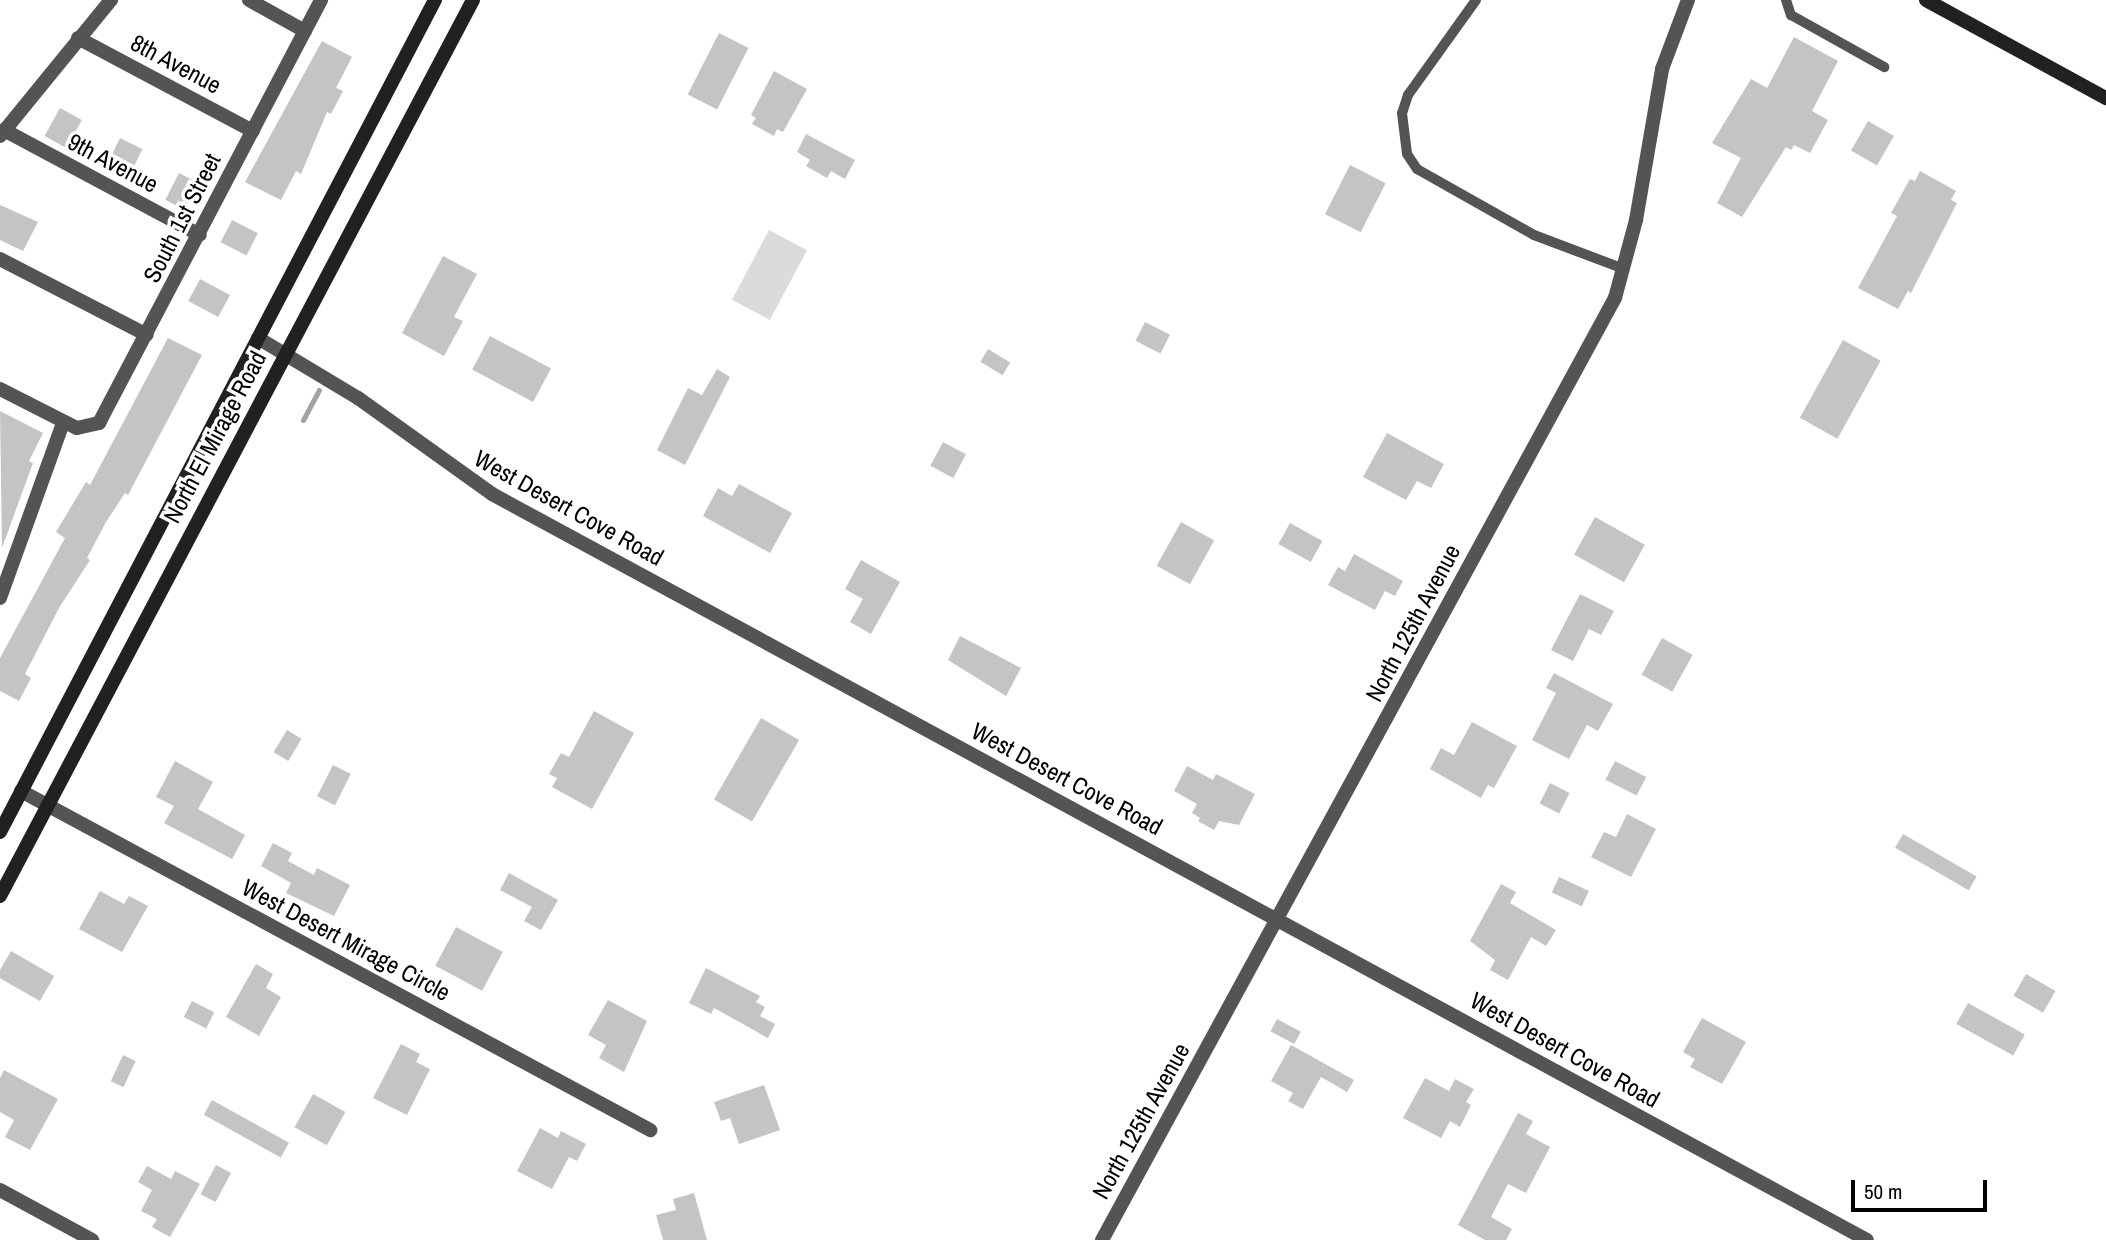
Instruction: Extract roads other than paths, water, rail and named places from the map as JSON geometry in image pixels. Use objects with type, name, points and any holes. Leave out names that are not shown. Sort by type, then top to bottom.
[{"type":"main road","name":"North El Mirage Road","points":[[0,832],[435,0]]},
{"type":"main road","name":"North El Mirage Road","points":[[0,896],[473,0]]},
{"type":"main road","points":[[1926,0],[2106,98]]},
{"type":"street","points":[[2,133],[111,0]]},
{"type":"street","points":[[249,0],[305,32]]},
{"type":"street","name":"South 1st Street","points":[[63,423],[77,428],[99,423],[321,0]]},
{"type":"street","name":"North 125th Avenue","points":[[1101,1240],[1615,298],[1624,270],[1662,69],[1688,0]]},
{"type":"street","name":"8th Avenue","points":[[78,38],[253,131]]},
{"type":"street","name":"9th Avenue","points":[[2,133],[200,235]]},
{"type":"street","points":[[0,259],[147,335]]},
{"type":"street","name":"West Desert Cove Road","points":[[258,338],[358,398],[492,494],[1867,1240]]},
{"type":"street","points":[[0,389],[63,423],[0,598]]},
{"type":"street","name":"West Desert Mirage Circle","points":[[22,791],[650,1130]]},
{"type":"street","points":[[0,1190],[92,1240]]},
{"type":"lane","points":[[1476,0],[1408,95],[1402,113],[1407,154],[1417,169],[1534,235],[1624,270]]},
{"type":"lane","points":[[1786,0],[1791,15],[1884,67]]},
{"type":"waterway","points":[[303,420],[319,390]]}]
